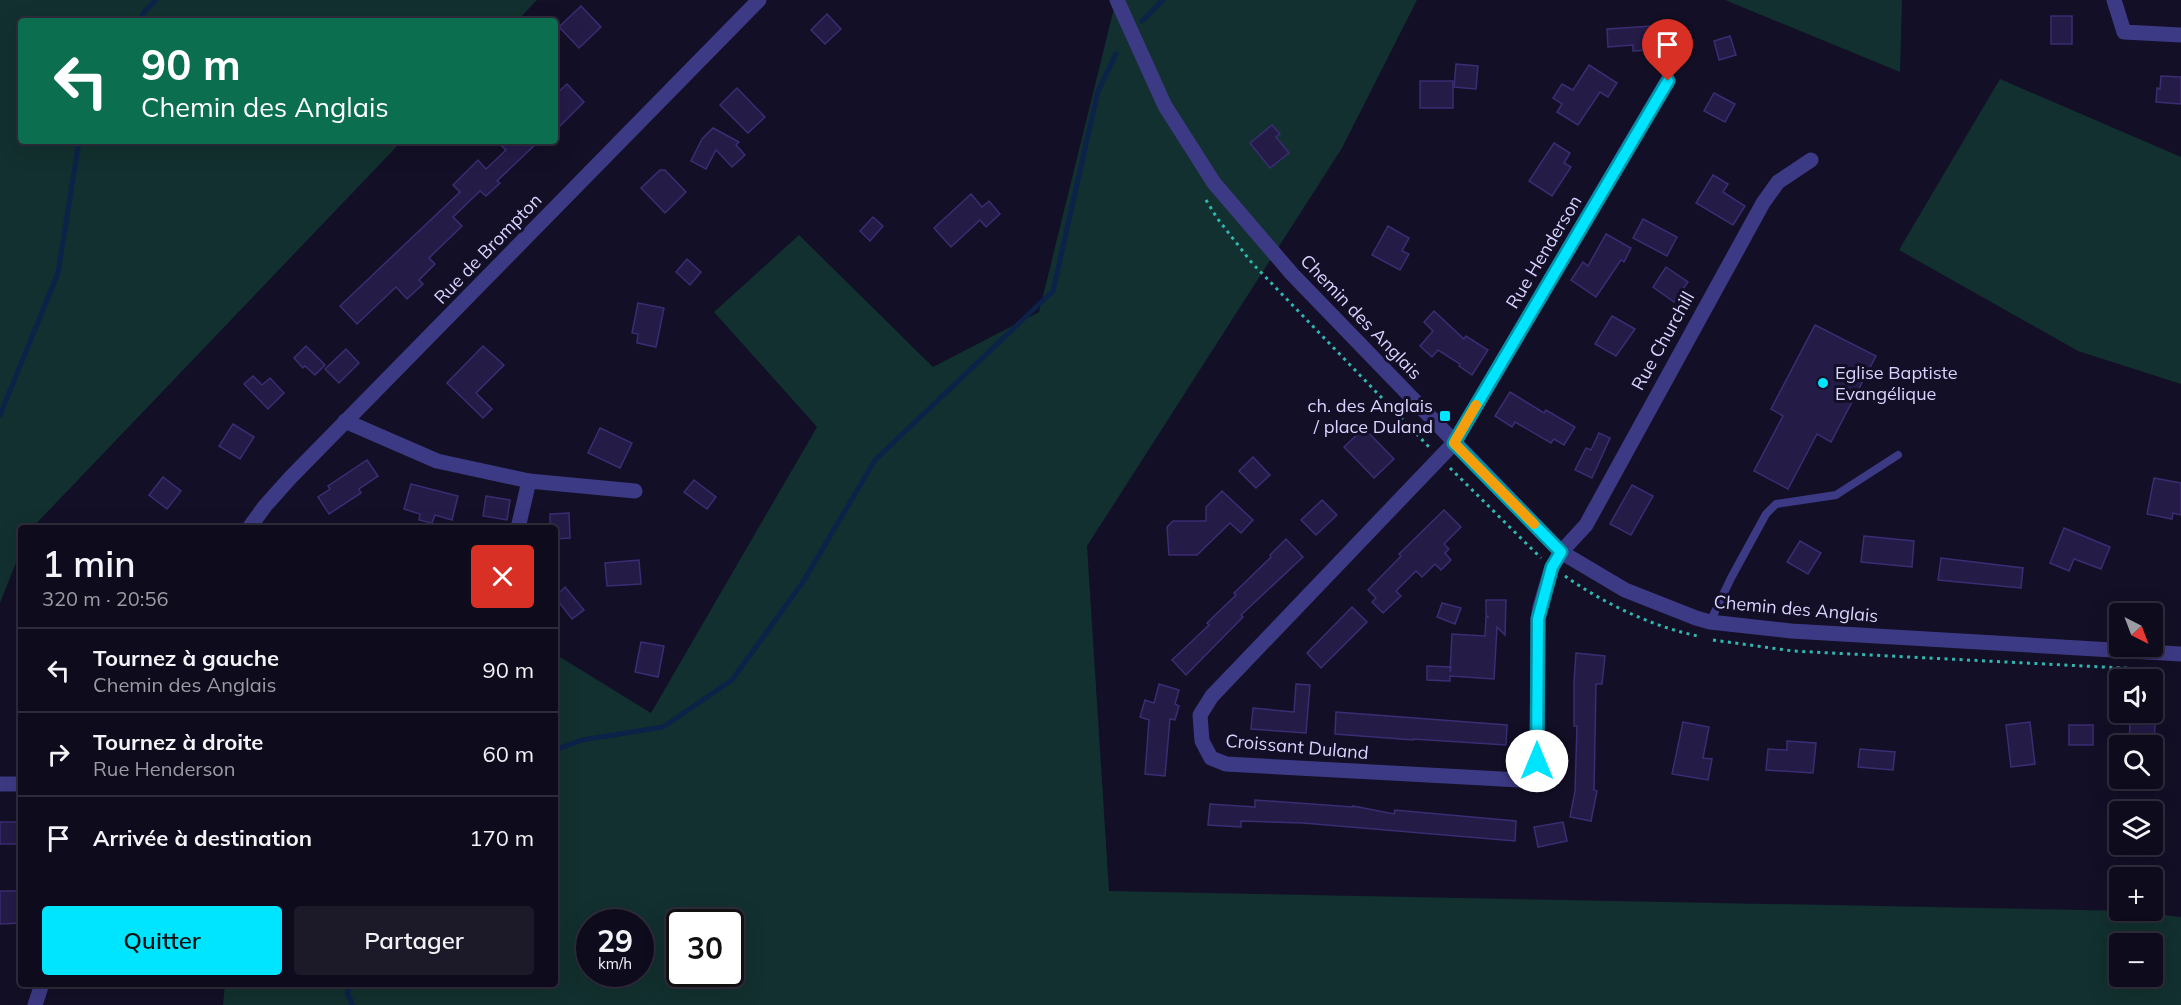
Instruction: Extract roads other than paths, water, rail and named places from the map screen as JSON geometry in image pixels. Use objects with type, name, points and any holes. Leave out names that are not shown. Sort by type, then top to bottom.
[{"type":"street","name":"Rue de Brompton","points":[[251,525],[265,506],[345,421],[759,0]]},
{"type":"street","name":"Chemin des Anglais","points":[[1117,0],[1165,106],[1214,183],[1292,274],[1561,552],[1625,590],[1710,622],[1791,631],[2181,654]]},
{"type":"street","points":[[2114,0],[2124,32],[2181,35]]},
{"type":"street","name":"Rue Henderson","points":[[1454,443],[1668,81]]},
{"type":"street","name":"Rue Churchill","points":[[1561,552],[1586,525],[1762,203],[1778,182],[1811,160]]},
{"type":"street","points":[[345,421],[437,461],[529,481],[635,491]]},
{"type":"street","name":"Croissant Duland","points":[[1454,443],[1212,696],[1200,715],[1202,741],[1211,758],[1226,764],[1520,780],[1533,774],[1537,761],[1538,619],[1552,567],[1561,552]]},
{"type":"street","points":[[519,525],[529,481]]},
{"type":"street","points":[[0,784],[18,784]]},
{"type":"street","points":[[35,1005],[41,987]]},
{"type":"lane","points":[[1710,622],[1760,523],[1776,504],[1836,495],[1898,455]]},
{"type":"waterway","points":[[141,18],[156,0]]},
{"type":"waterway","points":[[1142,21],[1163,0]]},
{"type":"waterway","points":[[558,749],[582,740],[663,727],[732,680],[803,582],[875,460],[1053,291],[1098,91],[1116,54]]},
{"type":"waterway","points":[[0,415],[58,273],[79,144]]},
{"type":"waterway","points":[[350,987],[347,993],[353,1005]]},
{"type":"place","name":"Eglise Baptiste Evangélique","points":[[1823,383]]},
{"type":"place","name":"ch. des Anglais / place Duland","points":[[1445,416]]}]
